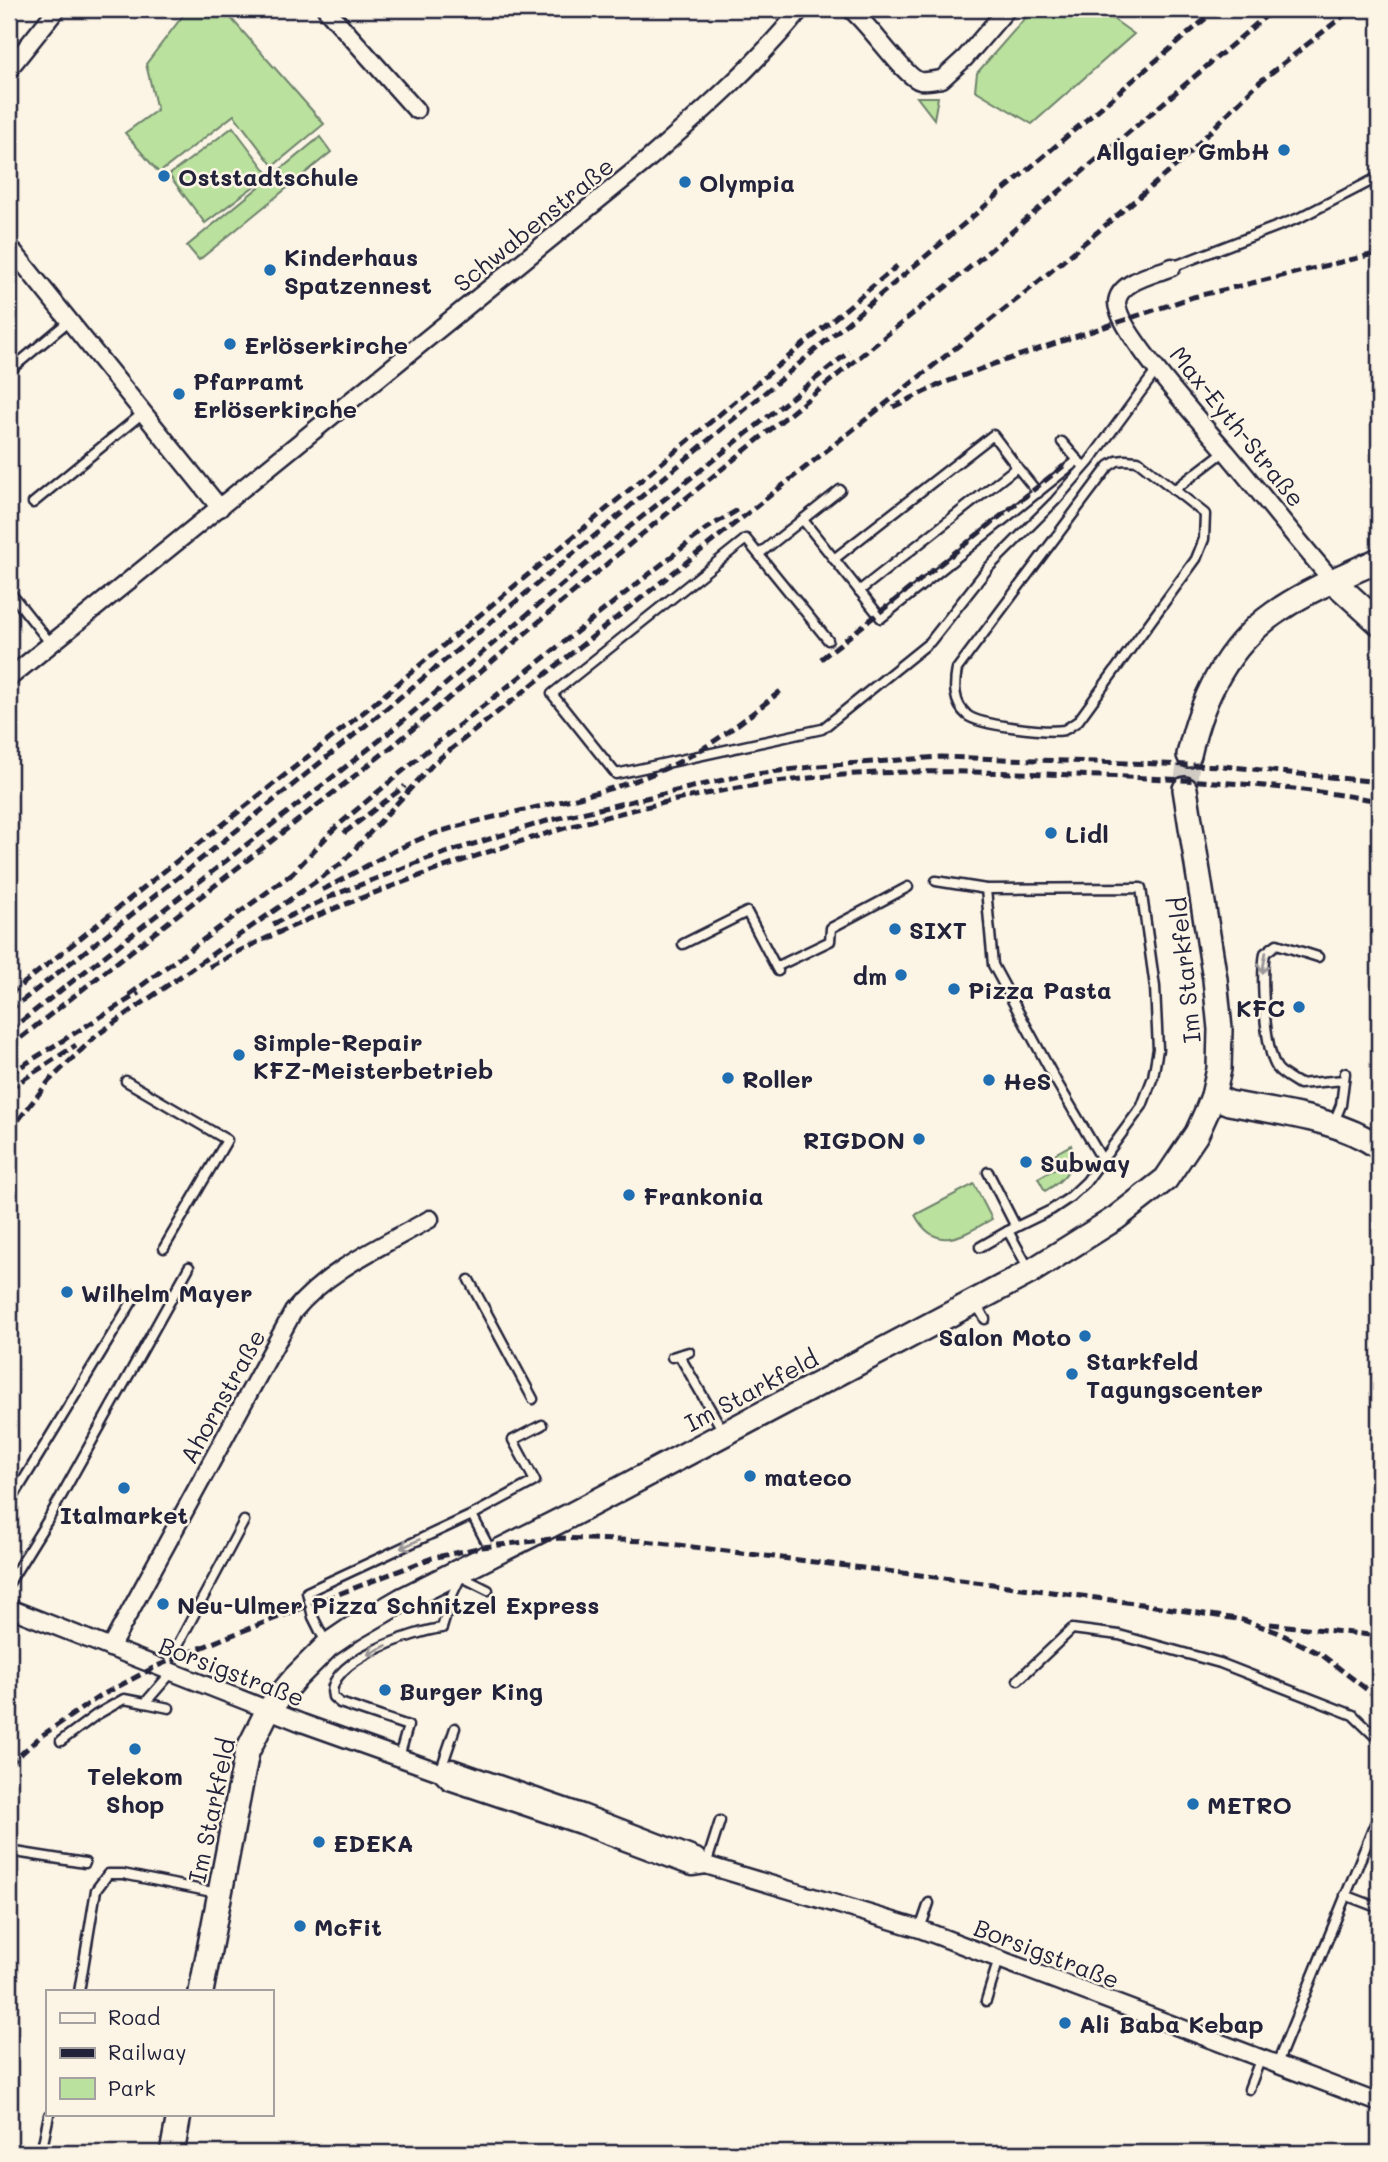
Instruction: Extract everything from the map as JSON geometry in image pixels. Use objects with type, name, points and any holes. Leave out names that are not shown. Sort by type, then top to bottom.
[{"type":"main road","points":[[1189,755],[1197,720],[1207,695],[1232,654],[1278,610],[1332,580],[1379,560]]},
{"type":"main road","name":"Max-Eyth-Straße","points":[[1332,580],[1379,623]]},
{"type":"main road","name":"Im Starkfeld","points":[[201,1990],[247,1752],[268,1710],[327,1646],[383,1610],[460,1574],[493,1554],[724,1434],[980,1310],[1030,1272],[1116,1218],[1166,1179],[1197,1133],[1213,1096],[1219,1069],[1220,1029],[1207,922],[1185,789]]},
{"type":"main road","points":[[1213,1096],[1333,1125],[1362,1135],[1379,1147]]},
{"type":"main road","points":[[172,2153],[179,2116]]},
{"type":"street","points":[[9,69],[57,9]]},
{"type":"street","points":[[326,9],[416,110]]},
{"type":"street","name":"Schwabenstraße","points":[[9,678],[645,162],[729,86],[801,9]]},
{"type":"street","points":[[850,9],[873,30],[910,76],[919,81],[942,79],[965,58],[1007,9]]},
{"type":"street","points":[[9,246],[220,509]]},
{"type":"street","name":"Max-Eyth-Straße","points":[[1172,267],[1128,285],[1120,292],[1117,302],[1122,320],[1157,370],[1332,580]]},
{"type":"street","name":"Ahornstraße","points":[[110,1648],[293,1312],[309,1293],[349,1266],[430,1219]]},
{"type":"street","name":"Borsigstraße","points":[[9,1608],[268,1710],[440,1772],[449,1782],[580,1825],[692,1867],[706,1865],[920,1928],[1375,2102]]},
{"type":"lane","points":[[1172,267],[1299,218],[1379,177]]},
{"type":"lane","points":[[9,371],[69,321]]},
{"type":"lane","points":[[828,640],[747,539],[552,694],[616,774],[822,729],[930,642],[989,567],[1055,501],[1081,464],[1157,370]]},
{"type":"lane","points":[[33,503],[143,413]]},
{"type":"lane","points":[[834,559],[993,435],[1038,493]]},
{"type":"lane","points":[[1062,442],[1081,464]]},
{"type":"lane","points":[[1174,490],[1225,451]]},
{"type":"lane","points":[[1117,461],[1138,461],[1174,490],[1205,514],[1204,539],[1196,559],[1077,721],[1066,730],[1046,731],[974,720],[964,713],[954,687],[957,669],[1109,466],[1117,461]]},
{"type":"lane","points":[[803,520],[881,618],[1038,493],[1081,464]]},
{"type":"lane","points":[[859,590],[1017,467]]},
{"type":"lane","points":[[759,554],[841,490]]},
{"type":"lane","points":[[9,591],[51,644]]},
{"type":"lane","points":[[936,880],[986,889],[1141,888],[1155,987],[1158,1049],[1153,1077],[1142,1106],[1103,1161],[1069,1198],[981,1247]]},
{"type":"lane","points":[[683,944],[747,912],[777,969],[830,941],[831,928],[908,887]]},
{"type":"lane","points":[[986,889],[993,965],[1103,1161]]},
{"type":"lane","points":[[1318,957],[1277,944],[1265,953],[1262,970],[1268,1041],[1277,1069],[1299,1084],[1345,1076],[1341,1105],[1333,1125]]},
{"type":"lane","points":[[126,1081],[227,1140],[164,1248]]},
{"type":"lane","points":[[988,1172],[1030,1272]]},
{"type":"lane","points":[[9,1583],[49,1518],[189,1267]]},
{"type":"lane","points":[[469,1280],[533,1399]]},
{"type":"lane","points":[[9,1504],[136,1296]]},
{"type":"lane","points":[[689,1352],[676,1356],[724,1434]]},
{"type":"lane","points":[[327,1646],[313,1617],[307,1592],[472,1515],[535,1481],[513,1440],[542,1425]]},
{"type":"lane","points":[[472,1515],[493,1554]]},
{"type":"lane","points":[[145,1703],[169,1671],[244,1521]]},
{"type":"lane","points":[[398,1758],[408,1726],[340,1703],[333,1697],[332,1685],[335,1679],[364,1656],[414,1633],[442,1628],[460,1574],[488,1590]]},
{"type":"lane","points":[[1018,1680],[1072,1629],[1119,1635],[1220,1663],[1353,1715],[1379,1740]]},
{"type":"lane","points":[[61,1741],[96,1715],[124,1699],[169,1708]]},
{"type":"lane","points":[[440,1772],[455,1728]]},
{"type":"lane","points":[[1249,2090],[1268,2063],[1379,1814]]},
{"type":"lane","points":[[706,1865],[720,1821]]},
{"type":"lane","points":[[9,1851],[85,1863]]},
{"type":"lane","points":[[79,1990],[96,1890],[108,1874],[123,1874],[219,1894]]},
{"type":"lane","points":[[1345,1895],[1379,1908]]},
{"type":"lane","points":[[920,1928],[929,1903]]},
{"type":"lane","points":[[986,2001],[999,1959]]},
{"type":"lane","points":[[41,2153],[49,2116]]},
{"type":"green space","points":[[188,9],[223,9],[324,124],[273,166],[234,115],[159,173],[125,133],[157,110],[146,64]]},
{"type":"green space","points":[[1033,9],[1099,9],[1134,34],[1032,124],[975,90],[977,73]]},
{"type":"green space","points":[[917,97],[938,97],[934,119]]},
{"type":"green space","points":[[233,127],[269,175],[205,223],[169,175]]},
{"type":"green space","points":[[320,137],[331,152],[199,260],[187,246]]},
{"type":"green space","points":[[1071,1145],[1071,1167],[1058,1183],[1045,1191],[1038,1178],[1058,1167],[1053,1155]]},
{"type":"green space","points":[[974,1184],[992,1219],[950,1238],[941,1238],[923,1227],[915,1215]]},
{"type":"tunnel","points":[[1185,789],[1189,755]]},
{"type":"railway","points":[[9,1011],[468,642],[1217,9]]},
{"type":"railway","points":[[9,1047],[394,745],[636,539],[969,268],[1274,9]]},
{"type":"railway","points":[[9,1132],[49,1081],[97,1035],[342,863],[435,762],[1031,288],[1179,163],[1257,84],[1352,9]]},
{"type":"railway","points":[[893,407],[941,384],[994,364],[1193,297],[1379,253]]},
{"type":"railway","points":[[9,995],[365,711],[897,266]]},
{"type":"railway","points":[[9,1031],[385,736],[628,528],[849,352]]},
{"type":"railway","points":[[821,659],[1066,464]]},
{"type":"railway","points":[[289,877],[336,827],[429,749],[706,529],[741,508]]},
{"type":"railway","points":[[322,890],[392,852],[436,833],[607,790],[662,770],[710,744],[782,690]]},
{"type":"railway","points":[[273,924],[334,895],[429,858],[547,821],[740,776],[819,766],[941,757],[1222,766],[1379,782]]},
{"type":"railway","points":[[209,967],[336,908],[515,843],[671,801],[777,782],[898,772],[1034,774],[1241,784],[1379,801]]},
{"type":"railway","points":[[344,833],[405,786]]},
{"type":"railway","points":[[129,995],[294,872]]},
{"type":"railway","points":[[9,1074],[139,993]]},
{"type":"railway","points":[[9,1089],[76,1045]]},
{"type":"railway","points":[[9,1765],[41,1736],[100,1696],[157,1666],[227,1637],[432,1558],[482,1547],[560,1538],[645,1541],[1000,1585],[1243,1620],[1277,1632],[1322,1655],[1379,1699]]},
{"type":"railway","points":[[1270,1624],[1379,1636]]},
{"type":"place","name":"Allgaier GmbH","points":[[1284,150]]},
{"type":"place","name":"Oststadtschule","points":[[164,176]]},
{"type":"place","name":"Olympia","points":[[685,182]]},
{"type":"place","name":"Kinderhaus Spatzennest","points":[[270,270]]},
{"type":"place","name":"Erlöserkirche","points":[[230,344]]},
{"type":"place","name":"Pfarramt Erlöserkirche","points":[[179,394]]},
{"type":"place","name":"Lidl","points":[[1051,833]]},
{"type":"place","name":"SIXT","points":[[895,929]]},
{"type":"place","name":"dm","points":[[901,975]]},
{"type":"place","name":"Pizza Pasta","points":[[954,989]]},
{"type":"place","name":"KFC","points":[[1299,1007]]},
{"type":"place","name":"Simple-Repair KFZ-Meisterbetrieb","points":[[239,1055]]},
{"type":"place","name":"Roller","points":[[728,1078]]},
{"type":"place","name":"HeS","points":[[989,1080]]},
{"type":"place","name":"RIGDON","points":[[919,1139]]},
{"type":"place","name":"Subway","points":[[1026,1162]]},
{"type":"place","name":"Frankonia","points":[[629,1195]]},
{"type":"place","name":"Wilhelm Mayer","points":[[67,1292]]},
{"type":"place","name":"Salon Moto","points":[[1085,1336]]},
{"type":"place","name":"Starkfeld Tagungscenter","points":[[1072,1374]]},
{"type":"place","name":"mateco","points":[[750,1476]]},
{"type":"place","name":"Italmarket","points":[[124,1488]]},
{"type":"place","name":"Neu-Ulmer Pizza Schnitzel Express","points":[[163,1604]]},
{"type":"place","name":"Burger King","points":[[385,1690]]},
{"type":"place","name":"Telekom Shop","points":[[135,1749]]},
{"type":"place","name":"METRO","points":[[1193,1804]]},
{"type":"place","name":"EDEKA","points":[[319,1842]]},
{"type":"place","name":"McFit","points":[[300,1926]]},
{"type":"place","name":"Ali Baba Kebap","points":[[1065,2023]]}]
